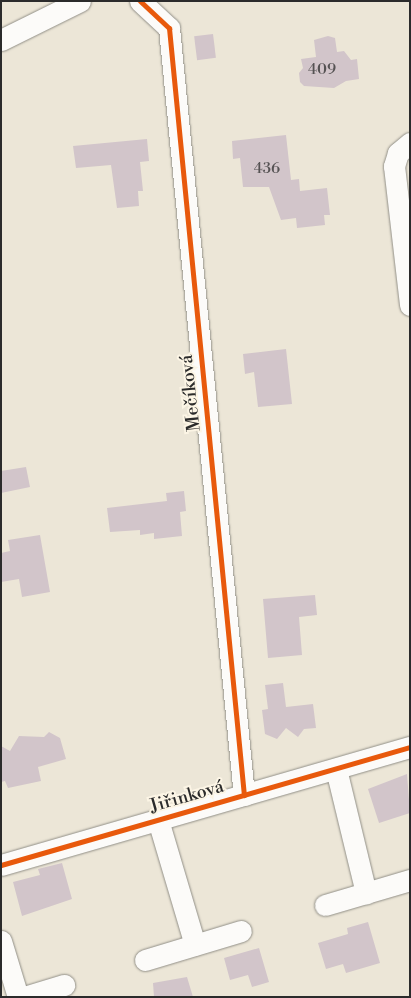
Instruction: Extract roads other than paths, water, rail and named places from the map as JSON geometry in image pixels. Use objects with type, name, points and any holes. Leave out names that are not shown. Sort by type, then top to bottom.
[{"type":"street","points":[[1,40],[80,1]]},
{"type":"street","name":"Mečíková","points":[[140,1],[169,28],[244,794]]},
{"type":"street","points":[[410,143],[398,153],[394,166],[410,305]]},
{"type":"street","name":"Jiřinková","points":[[1,865],[410,747]]},
{"type":"street","points":[[336,769],[366,893]]},
{"type":"street","name":"Jiřinková","points":[[158,820],[195,945]]},
{"type":"street","points":[[325,906],[410,880]]},
{"type":"street","points":[[145,960],[241,931]]},
{"type":"street","points":[[1,940],[18,997]]},
{"type":"street","points":[[24,997],[64,985]]}]
